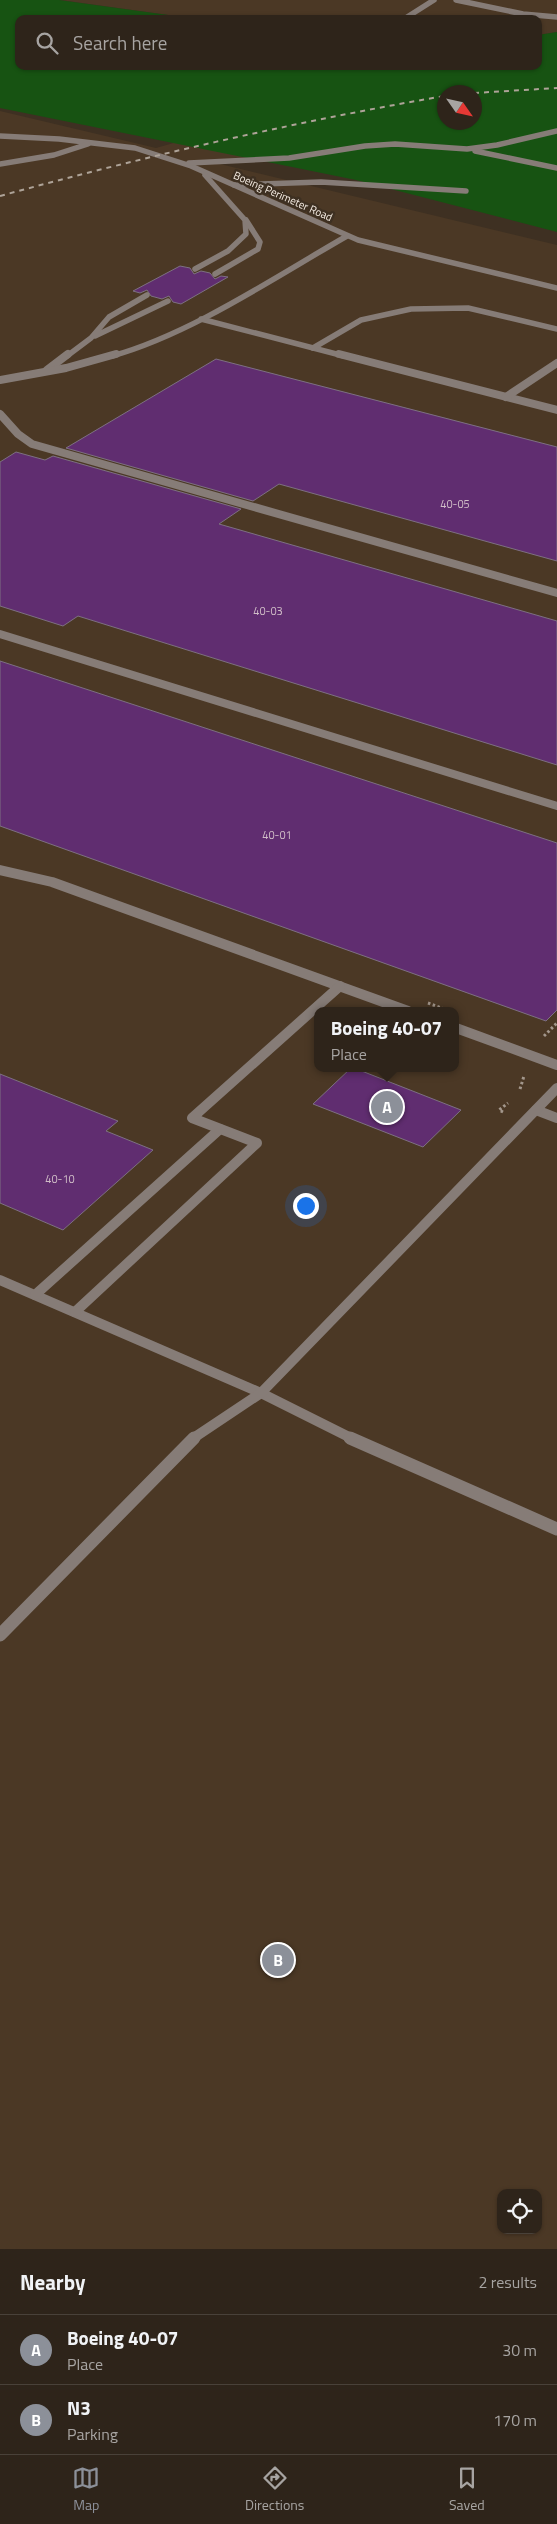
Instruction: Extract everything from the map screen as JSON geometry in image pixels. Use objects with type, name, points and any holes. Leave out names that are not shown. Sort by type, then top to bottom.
[{"type":"lane","points":[[410,15],[434,0]]},
{"type":"lane","points":[[456,0],[534,15]]},
{"type":"lane","points":[[542,16],[557,17]]},
{"type":"lane","points":[[467,149],[497,145],[557,131]]},
{"type":"lane","name":"Boeing Perimeter Road","points":[[0,136],[92,142],[136,148],[201,171],[347,236],[375,245],[557,288]]},
{"type":"lane","points":[[0,164],[54,155],[92,142]]},
{"type":"lane","points":[[184,164],[289,158],[365,146],[395,144],[467,149],[557,168]]},
{"type":"lane","points":[[201,171],[245,220],[260,242],[258,250],[214,274]]},
{"type":"lane","points":[[233,185],[262,181],[306,181],[466,191]]},
{"type":"lane","points":[[195,269],[228,250],[246,234],[245,220]]},
{"type":"lane","points":[[0,380],[43,372],[140,348],[201,319],[347,236]]},
{"type":"lane","points":[[91,338],[109,317],[147,295]]},
{"type":"lane","points":[[43,372],[91,338],[132,320],[168,300]]},
{"type":"lane","points":[[313,348],[361,320],[411,309],[468,308],[557,329]]},
{"type":"lane","points":[[201,319],[557,410]]},
{"type":"lane","points":[[506,397],[557,363]]},
{"type":"lane","points":[[0,414],[18,434],[32,444],[557,593]]},
{"type":"lane","points":[[0,634],[557,806]]},
{"type":"lane","points":[[0,870],[52,882],[397,1007]]},
{"type":"lane","points":[[316,1007],[340,986]]},
{"type":"lane","points":[[75,1312],[257,1144],[192,1118],[314,1009]]},
{"type":"lane","points":[[459,1029],[557,1065]]},
{"type":"lane","points":[[0,1635],[196,1435],[260,1392],[557,1088]]},
{"type":"lane","points":[[536,1110],[557,1118]]},
{"type":"lane","points":[[35,1295],[220,1129]]},
{"type":"lane","points":[[0,1280],[260,1392],[340,1433],[557,1529]]},
{"type":"shaded area","points":[[60,0],[557,0],[557,32],[542,34],[542,15],[168,15]]},
{"type":"shaded area","points":[[503,75],[482,87],[482,85],[441,85]]},
{"type":"shaded area","points":[[437,86],[437,119],[220,164],[557,245],[557,2249],[0,2249],[0,111],[156,148],[298,108]]},
{"type":"green space","points":[[0,0],[59,0],[168,15],[15,15],[15,70],[542,70],[542,34],[557,32],[557,232],[356,180],[0,108]]},
{"type":"building","points":[[180,266],[190,268],[194,274],[201,271],[210,273],[215,279],[221,276],[228,277],[181,304],[173,302],[169,296],[162,299],[151,296],[147,290],[140,293],[133,291]]},
{"type":"building","points":[[216,359],[557,447],[557,561],[279,484],[253,501],[66,448]]},
{"type":"building","points":[[16,452],[45,460],[53,456],[241,509],[219,524],[557,621],[557,765],[78,616],[63,626],[0,606],[0,462]]},
{"type":"building","points":[[0,661],[557,843],[557,1010],[546,1021],[0,826]]},
{"type":"building","points":[[347,1072],[364,1072],[461,1110],[423,1147],[313,1104]]},
{"type":"building","points":[[0,1074],[118,1121],[106,1131],[153,1150],[63,1230],[0,1203]]},
{"type":"railway","points":[[482,93],[557,88]]},
{"type":"railway","points":[[0,196],[110,167],[221,141],[332,117],[437,97]]},
{"type":"place","name":"Boeing 40-07","points":[[387,1107]]},
{"type":"place","name":"N3","points":[[278,1960]]}]
